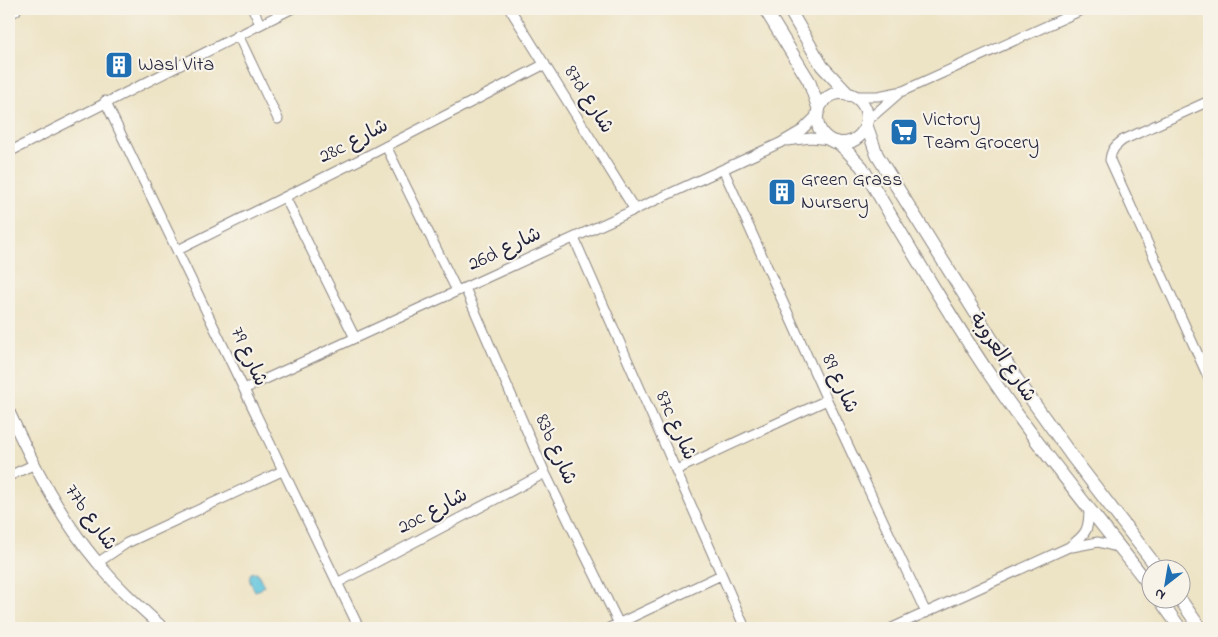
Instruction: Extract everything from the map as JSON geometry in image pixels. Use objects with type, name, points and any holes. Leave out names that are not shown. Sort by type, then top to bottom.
[{"type":"main road","points":[[9,12],[14,9]]},
{"type":"main road","points":[[765,9],[809,81],[818,112],[820,129],[834,141],[852,141],[859,137],[867,122],[864,106],[822,66],[792,11]]},
{"type":"main road","points":[[818,112],[828,98],[834,95],[851,95]]},
{"type":"main road","name":"شارع العروبة","points":[[867,122],[877,155],[1016,378],[1071,456],[1151,560]]},
{"type":"main road","name":"شارع العروبة","points":[[834,141],[862,167],[949,313],[998,387],[1050,459],[1140,573]]},
{"type":"main road","points":[[1167,610],[1180,628]]},
{"type":"main road","points":[[1188,610],[1200,628]]},
{"type":"street","points":[[253,9],[260,24]]},
{"type":"street","points":[[9,152],[106,101],[291,9]]},
{"type":"street","name":"87d شارع","points":[[510,9],[635,210]]},
{"type":"street","points":[[867,122],[884,105],[903,91],[1084,9]]},
{"type":"street","points":[[238,36],[278,119]]},
{"type":"street","name":"28c شارع","points":[[178,250],[545,64]]},
{"type":"street","points":[[851,95],[878,96],[903,91]]},
{"type":"street","name":"شارع 79","points":[[106,101],[359,628]]},
{"type":"street","points":[[1209,101],[1123,140],[1110,153],[1112,166],[1209,379]]},
{"type":"street","name":"26d شارع","points":[[244,389],[780,143],[802,130],[818,112]]},
{"type":"street","name":"26d شارع","points":[[780,143],[810,138],[834,141]]},
{"type":"street","name":"83b شارع","points":[[386,146],[461,290],[545,473],[619,624]]},
{"type":"street","name":"شارع 89","points":[[723,168],[827,400],[926,613]]},
{"type":"street","points":[[285,197],[355,338]]},
{"type":"street","name":"87c شارع","points":[[574,238],[745,628]]},
{"type":"street","points":[[676,470],[827,400]]},
{"type":"street","name":"77b شارع","points":[[9,412],[33,465],[70,525],[97,563],[129,597],[163,628]]},
{"type":"street","points":[[9,476],[33,465]]},
{"type":"street","points":[[97,563],[127,543],[282,471]]},
{"type":"street","name":"20c شارع","points":[[337,583],[545,473]]},
{"type":"street","points":[[892,628],[1069,547],[1081,538],[1086,531],[1089,523],[1089,508]]},
{"type":"street","points":[[1069,547],[1098,542],[1122,549]]},
{"type":"street","points":[[609,628],[721,575]]},
{"type":"water","points":[[257,572],[264,586],[255,591],[250,578],[251,573]]},
{"type":"place","name":"Wasl Vita","points":[[119,65]]},
{"type":"place","name":"Victory Team Grocery","points":[[904,132]]},
{"type":"place","name":"Green Grass Nursery","points":[[782,192]]}]
